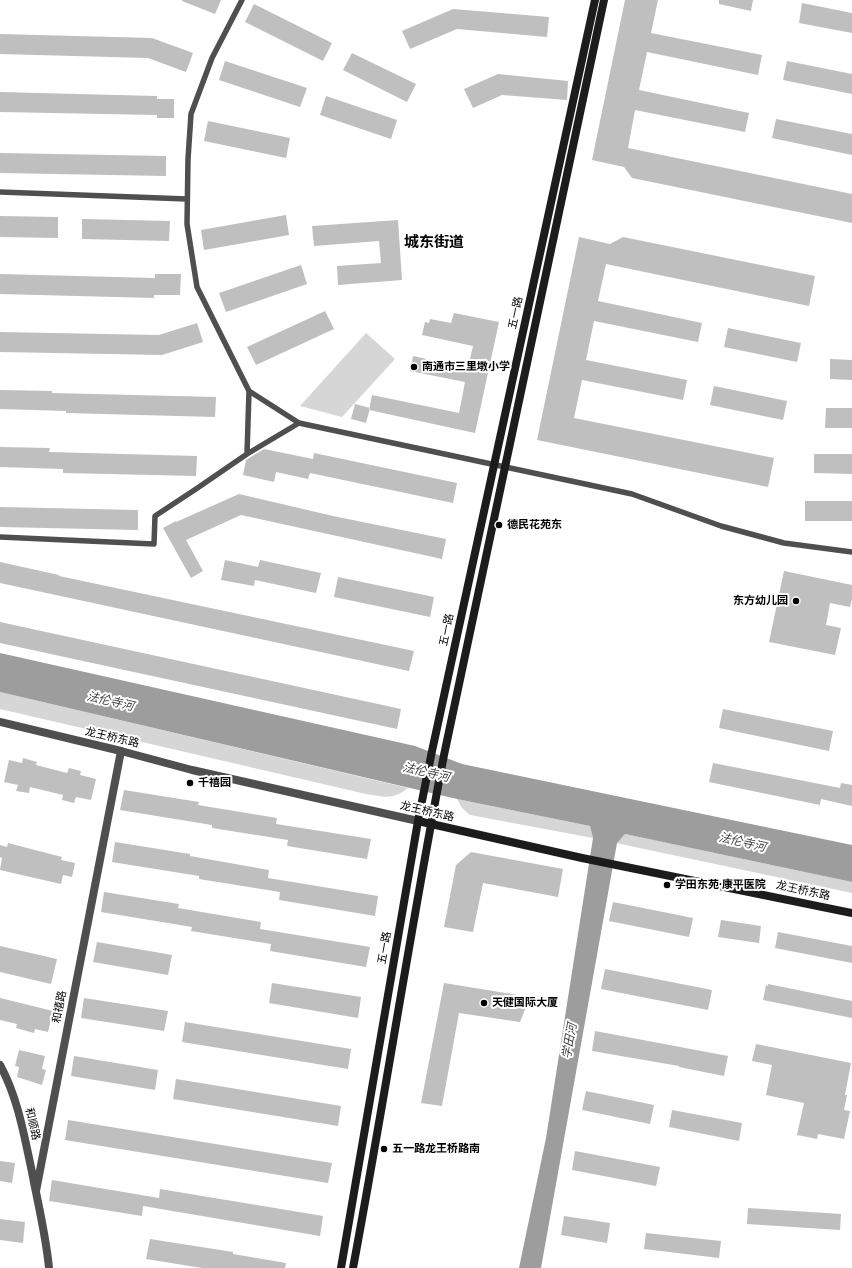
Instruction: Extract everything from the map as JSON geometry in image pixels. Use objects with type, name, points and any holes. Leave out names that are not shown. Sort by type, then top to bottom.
[{"type":"main road","name":"五一路","points":[[341,1268],[418,821],[432,750],[595,0]]},
{"type":"main road","name":"五一路","points":[[353,1268],[376,1146],[430,824],[604,0]]},
{"type":"main road","name":"龙王桥东路","points":[[418,821],[582,858],[615,863],[852,913]]},
{"type":"street","name":"龙王桥东路","points":[[0,722],[122,751],[192,770],[418,821]]},
{"type":"street","name":"和禧路","points":[[49,1268],[47,1247],[36,1192],[122,751]]},
{"type":"street","name":"和顺路","points":[[0,1065],[14,1096],[36,1192]]},
{"type":"lane","points":[[242,0],[212,58],[191,114],[188,159],[187,224],[197,287],[249,391],[247,454]]},
{"type":"lane","points":[[0,192],[187,199]]},
{"type":"lane","points":[[249,391],[299,423],[632,494],[721,526],[784,543],[852,552]]},
{"type":"lane","points":[[0,537],[154,544],[155,516],[247,454],[299,423]]},
{"type":"shaded area","points":[[366,333],[395,359],[342,417],[300,406]]},
{"type":"shaded area","points":[[0,692],[408,788],[403,792],[388,797],[366,794],[0,709]]},
{"type":"shaded area","points":[[457,799],[590,826],[593,838],[470,815],[462,808]]},
{"type":"shaded area","points":[[625,834],[852,882],[852,893],[616,843]]},
{"type":"water","points":[[0,653],[415,746],[462,764],[852,845],[852,882],[625,834],[617,843],[541,1268],[519,1268],[546,1138],[593,838],[590,826],[457,799],[0,692]]},
{"type":"building","points":[[182,0],[221,0],[215,14]]},
{"type":"building","points":[[625,0],[658,0],[651,33],[762,55],[758,75],[647,52],[639,90],[749,113],[745,132],[635,110],[628,148],[852,194],[852,223],[632,178],[624,167],[592,160]]},
{"type":"building","points":[[719,0],[753,0],[751,11],[719,4]]},
{"type":"building","points":[[802,3],[852,13],[852,33],[799,23]]},
{"type":"building","points":[[254,4],[332,43],[323,61],[245,22]]},
{"type":"building","points":[[453,9],[549,17],[547,37],[457,29],[410,49],[402,31]]},
{"type":"building","points":[[0,34],[152,38],[193,53],[186,72],[148,58],[0,54]]},
{"type":"building","points":[[352,53],[416,84],[407,102],[343,70]]},
{"type":"building","points":[[225,61],[307,88],[300,107],[219,80]]},
{"type":"building","points":[[787,61],[852,74],[852,94],[783,80]]},
{"type":"building","points":[[498,74],[568,81],[567,100],[502,95],[473,108],[464,89]]},
{"type":"building","points":[[0,92],[157,96],[157,99],[174,99],[174,118],[157,118],[157,115],[0,112]]},
{"type":"building","points":[[326,96],[397,120],[391,139],[320,115]]},
{"type":"building","points":[[776,119],[852,134],[852,155],[772,138]]},
{"type":"building","points":[[208,121],[290,138],[286,158],[204,141]]},
{"type":"building","points":[[0,153],[166,156],[166,176],[0,173]]},
{"type":"building","points":[[286,215],[289,235],[204,250],[201,230]]},
{"type":"building","points":[[0,216],[58,217],[58,238],[0,237]]},
{"type":"building","points":[[82,219],[170,221],[169,241],[82,239]]},
{"type":"building","points":[[398,220],[402,280],[338,285],[337,266],[381,263],[379,241],[314,246],[312,226]]},
{"type":"building","points":[[579,237],[610,244],[623,237],[815,276],[809,306],[606,264],[598,301],[702,323],[698,342],[594,321],[586,360],[687,380],[683,400],[582,380],[574,418],[774,458],[768,487],[537,440]]},
{"type":"building","points":[[301,265],[307,284],[226,312],[219,293]]},
{"type":"building","points":[[0,274],[155,278],[155,274],[181,274],[180,295],[154,295],[154,298],[0,294]]},
{"type":"building","points":[[325,311],[334,329],[256,365],[247,347]]},
{"type":"building","points":[[454,313],[499,322],[475,433],[369,410],[372,395],[459,413],[465,382],[410,371],[413,356],[468,368],[473,346],[422,335],[425,322],[429,323],[430,319],[451,323]]},
{"type":"building","points":[[197,323],[203,342],[162,355],[0,352],[0,332],[159,335]]},
{"type":"building","points":[[728,328],[801,343],[797,362],[724,347]]},
{"type":"building","points":[[830,359],[852,360],[852,380],[830,379]]},
{"type":"building","points":[[714,386],[787,401],[783,420],[710,405]]},
{"type":"building","points":[[0,390],[52,391],[52,393],[216,397],[215,417],[66,413],[66,411],[0,409]]},
{"type":"building","points":[[355,404],[370,408],[366,423],[351,419]]},
{"type":"building","points":[[826,408],[852,408],[852,428],[825,428]]},
{"type":"building","points":[[0,447],[50,448],[49,452],[197,456],[196,476],[63,473],[63,469],[0,467]]},
{"type":"building","points":[[264,449],[313,459],[314,453],[457,483],[453,503],[310,473],[308,479],[276,472],[274,482],[243,475],[246,460]]},
{"type":"building","points":[[814,454],[852,454],[852,474],[814,473]]},
{"type":"building","points":[[239,494],[333,516],[446,539],[442,559],[241,515],[186,540],[203,571],[191,578],[163,528]]},
{"type":"building","points":[[805,501],[852,501],[852,521],[805,521]]},
{"type":"building","points":[[0,507],[138,510],[138,530],[0,527]]},
{"type":"building","points":[[225,560],[258,567],[260,560],[321,573],[316,593],[255,580],[254,586],[221,580]]},
{"type":"building","points":[[0,562],[59,576],[414,651],[409,671],[0,583]]},
{"type":"building","points":[[784,571],[852,585],[852,599],[850,607],[830,603],[826,625],[841,628],[835,655],[769,642]]},
{"type":"building","points":[[338,577],[434,597],[430,617],[334,597]]},
{"type":"building","points":[[0,622],[401,709],[397,729],[0,643]]},
{"type":"building","points":[[723,709],[833,731],[829,751],[719,728]]},
{"type":"building","points":[[23,758],[37,762],[36,765],[67,773],[69,768],[81,771],[80,775],[96,779],[91,800],[76,797],[74,803],[62,800],[63,795],[30,787],[29,793],[16,791],[18,785],[4,782],[9,760],[22,763]]},
{"type":"building","points":[[713,763],[840,788],[841,783],[852,785],[852,806],[821,799],[820,805],[709,782]]},
{"type":"building","points":[[124,790],[199,802],[198,805],[277,818],[276,824],[371,839],[367,859],[287,846],[288,840],[212,828],[212,825],[120,810]]},
{"type":"building","points":[[115,842],[190,854],[190,856],[269,870],[268,878],[378,896],[375,916],[279,900],[280,892],[199,879],[199,876],[112,862]]},
{"type":"building","points":[[8,843],[62,857],[61,860],[75,863],[72,877],[63,875],[61,884],[0,870],[2,858],[0,857],[0,845],[7,847]]},
{"type":"building","points":[[471,852],[563,869],[558,897],[483,883],[473,932],[444,927],[456,865]]},
{"type":"building","points":[[104,892],[179,904],[178,908],[261,922],[260,929],[370,947],[366,967],[270,951],[271,944],[191,931],[192,927],[101,912]]},
{"type":"building","points":[[613,902],[693,918],[689,937],[609,921]]},
{"type":"building","points":[[721,920],[761,926],[759,943],[718,937]]},
{"type":"building","points":[[778,932],[852,946],[852,963],[775,948]]},
{"type":"building","points":[[97,942],[172,955],[168,975],[93,962]]},
{"type":"building","points":[[0,946],[57,959],[51,984],[0,972]]},
{"type":"building","points":[[605,969],[712,990],[708,1010],[601,989]]},
{"type":"building","points":[[272,983],[361,997],[358,1018],[269,1003]]},
{"type":"building","points":[[444,983],[530,997],[520,1022],[459,1013],[442,1106],[421,1103]]},
{"type":"building","points":[[768,984],[852,1001],[852,1018],[763,1000],[766,985],[768,986]]},
{"type":"building","points":[[0,998],[53,1011],[48,1032],[35,1029],[34,1033],[16,1028],[17,1024],[0,1020]]},
{"type":"building","points":[[84,998],[168,1011],[164,1031],[81,1018]]},
{"type":"building","points":[[185,1022],[351,1049],[348,1069],[182,1042]]},
{"type":"building","points":[[595,1031],[728,1056],[724,1076],[679,1066],[592,1051]]},
{"type":"building","points":[[756,1044],[851,1063],[845,1095],[847,1095],[844,1110],[850,1111],[844,1139],[818,1134],[817,1139],[797,1135],[804,1103],[766,1095],[772,1065],[752,1061]]},
{"type":"building","points":[[19,1050],[45,1056],[42,1069],[46,1070],[42,1085],[17,1077],[19,1067],[15,1066]]},
{"type":"building","points":[[74,1056],[158,1070],[155,1090],[71,1076]]},
{"type":"building","points":[[176,1079],[341,1106],[338,1126],[173,1099]]},
{"type":"building","points":[[586,1091],[654,1105],[650,1124],[582,1110]]},
{"type":"building","points":[[672,1110],[742,1123],[739,1141],[669,1127]]},
{"type":"building","points":[[68,1120],[332,1163],[328,1183],[65,1140]]},
{"type":"building","points":[[575,1151],[660,1167],[656,1186],[572,1170]]},
{"type":"building","points":[[0,1161],[15,1163],[12,1183],[0,1181]]},
{"type":"building","points":[[52,1180],[159,1198],[160,1189],[323,1216],[320,1236],[143,1206],[142,1216],[49,1201]]},
{"type":"building","points":[[748,1208],[841,1214],[840,1230],[747,1224]]},
{"type":"building","points":[[564,1216],[610,1223],[607,1243],[561,1235]]},
{"type":"building","points":[[0,1219],[25,1222],[23,1243],[0,1240]]},
{"type":"building","points":[[646,1233],[721,1241],[719,1258],[644,1249]]},
{"type":"building","points":[[150,1239],[233,1252],[233,1254],[286,1263],[285,1268],[202,1268],[146,1259]]},
{"type":"place","name":"南通市三里墩小学","points":[[414,367]]},
{"type":"place","name":"德民花苑东","points":[[499,525]]},
{"type":"place","name":"东方幼儿园","points":[[796,601]]},
{"type":"place","name":"千禧园","points":[[190,783]]},
{"type":"place","name":"学田东苑·康平医院","points":[[667,885]]},
{"type":"place","name":"天健国际大厦","points":[[484,1003]]},
{"type":"place","name":"五一路龙王桥路南","points":[[384,1149]]},
{"type":"district","name":"城东街道","points":[[434,243]]},
{"type":"water label","name":"法伦寺河","points":[[110,702]]},
{"type":"water label","name":"法伦寺河","points":[[426,773]]},
{"type":"water label","name":"法伦寺河","points":[[742,843]]},
{"type":"water label","name":"学田河","points":[[570,1041]]}]
